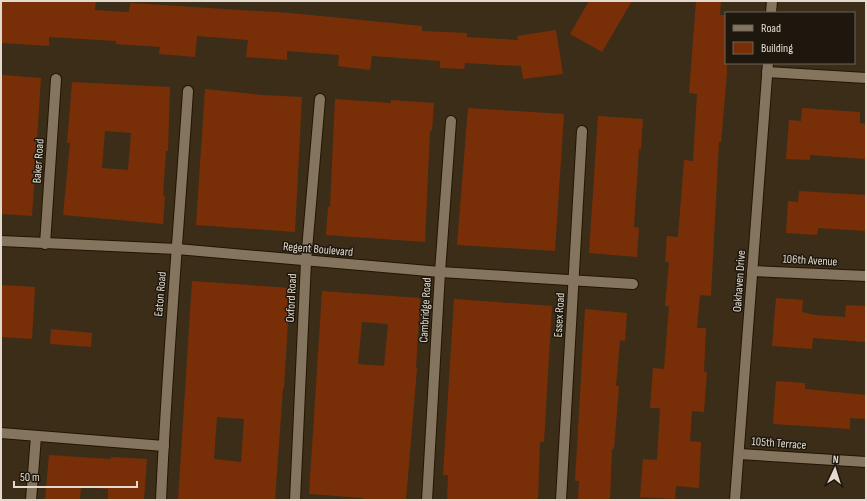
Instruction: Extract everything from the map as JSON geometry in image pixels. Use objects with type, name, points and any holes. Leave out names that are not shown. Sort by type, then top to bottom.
[{"type":"street","points":[[772,1],[772,12]]},
{"type":"street","points":[[767,67],[866,78]]},
{"type":"street","name":"Oakhaven Drive","points":[[735,500],[767,67]]},
{"type":"street","name":"Baker Road","points":[[45,244],[56,79]]},
{"type":"street","name":"Eaton Road","points":[[160,500],[169,335],[177,249],[188,91]]},
{"type":"street","name":"Oxford Road","points":[[295,500],[306,261],[320,98]]},
{"type":"street","name":"Cambridge Road","points":[[427,500],[440,272],[451,121]]},
{"type":"street","name":"Essex Road","points":[[561,500],[582,131]]},
{"type":"street","name":"Regent Boulevard","points":[[1,241],[177,249],[440,272],[633,284]]},
{"type":"street","name":"106th Avenue","points":[[752,271],[866,276]]},
{"type":"street","points":[[1,433],[164,446]]},
{"type":"street","points":[[31,500],[36,436]]},
{"type":"street","name":"105th Terrace","points":[[739,454],[866,462]]},
{"type":"building","points":[[1,1],[96,1],[95,10],[129,12],[130,3],[290,13],[422,26],[422,31],[467,33],[467,37],[518,40],[517,36],[556,30],[563,74],[523,79],[521,66],[465,63],[464,69],[440,68],[440,61],[372,56],[370,70],[338,66],[339,55],[287,51],[287,60],[246,57],[248,40],[197,36],[195,57],[159,54],[160,47],[116,44],[116,41],[49,37],[49,46],[1,43]]},
{"type":"building","points":[[589,1],[632,1],[602,52],[570,34]]},
{"type":"building","points":[[696,1],[721,1],[720,15],[725,15],[725,64],[727,64],[727,74],[721,142],[719,142],[711,296],[700,295],[697,328],[706,328],[704,372],[707,372],[704,412],[692,411],[690,441],[701,442],[699,488],[676,486],[675,499],[640,497],[643,459],[657,460],[660,408],[650,408],[653,368],[664,369],[669,306],[665,306],[669,262],[665,262],[667,236],[678,237],[684,160],[693,161],[697,94],[689,93]]},
{"type":"building","points":[[2,75],[41,78],[32,216],[1,214]]},
{"type":"building","points":[[72,82],[170,87],[168,151],[166,151],[163,195],[165,196],[163,224],[63,215],[70,143],[67,143]],"holes":[[[105,131],[131,133],[128,170],[102,168]]]},
{"type":"building","points":[[205,89],[262,95],[302,97],[295,232],[196,225]]},
{"type":"building","points":[[335,99],[391,103],[391,100],[434,103],[432,131],[430,130],[425,242],[326,235],[328,207],[330,207]]},
{"type":"building","points":[[468,108],[564,114],[555,251],[457,245]]},
{"type":"building","points":[[802,108],[860,112],[860,123],[866,124],[866,159],[810,155],[810,160],[786,159],[789,120],[801,121]]},
{"type":"building","points":[[598,116],[643,119],[641,149],[639,149],[634,227],[639,228],[637,257],[589,253]]},
{"type":"building","points":[[799,191],[866,195],[865,231],[818,228],[817,235],[786,233],[788,201],[798,202]]},
{"type":"building","points":[[192,281],[290,288],[275,500],[178,500]],"holes":[[[217,417],[244,419],[241,462],[214,459]]]},
{"type":"building","points":[[1,285],[35,287],[32,339],[1,337]]},
{"type":"building","points":[[322,291],[420,298],[417,368],[406,500],[369,500],[363,498],[309,494]],"holes":[[[362,322],[388,324],[384,366],[358,364]]]},
{"type":"building","points":[[776,298],[803,300],[802,312],[815,315],[845,317],[846,305],[866,306],[866,342],[813,338],[812,349],[772,346]]},
{"type":"building","points":[[454,299],[552,306],[544,442],[540,442],[538,500],[447,500],[448,475],[443,475]]},
{"type":"building","points":[[585,309],[627,313],[625,341],[620,340],[616,386],[619,386],[614,449],[612,449],[610,500],[578,500],[579,481],[575,481]]},
{"type":"building","points":[[51,329],[92,333],[91,347],[50,344]]},
{"type":"building","points":[[776,381],[805,383],[805,389],[866,395],[866,419],[850,418],[850,429],[773,424]]},
{"type":"building","points":[[49,455],[111,459],[111,457],[147,459],[144,500],[108,500],[108,489],[81,487],[80,500],[45,500]]}]
